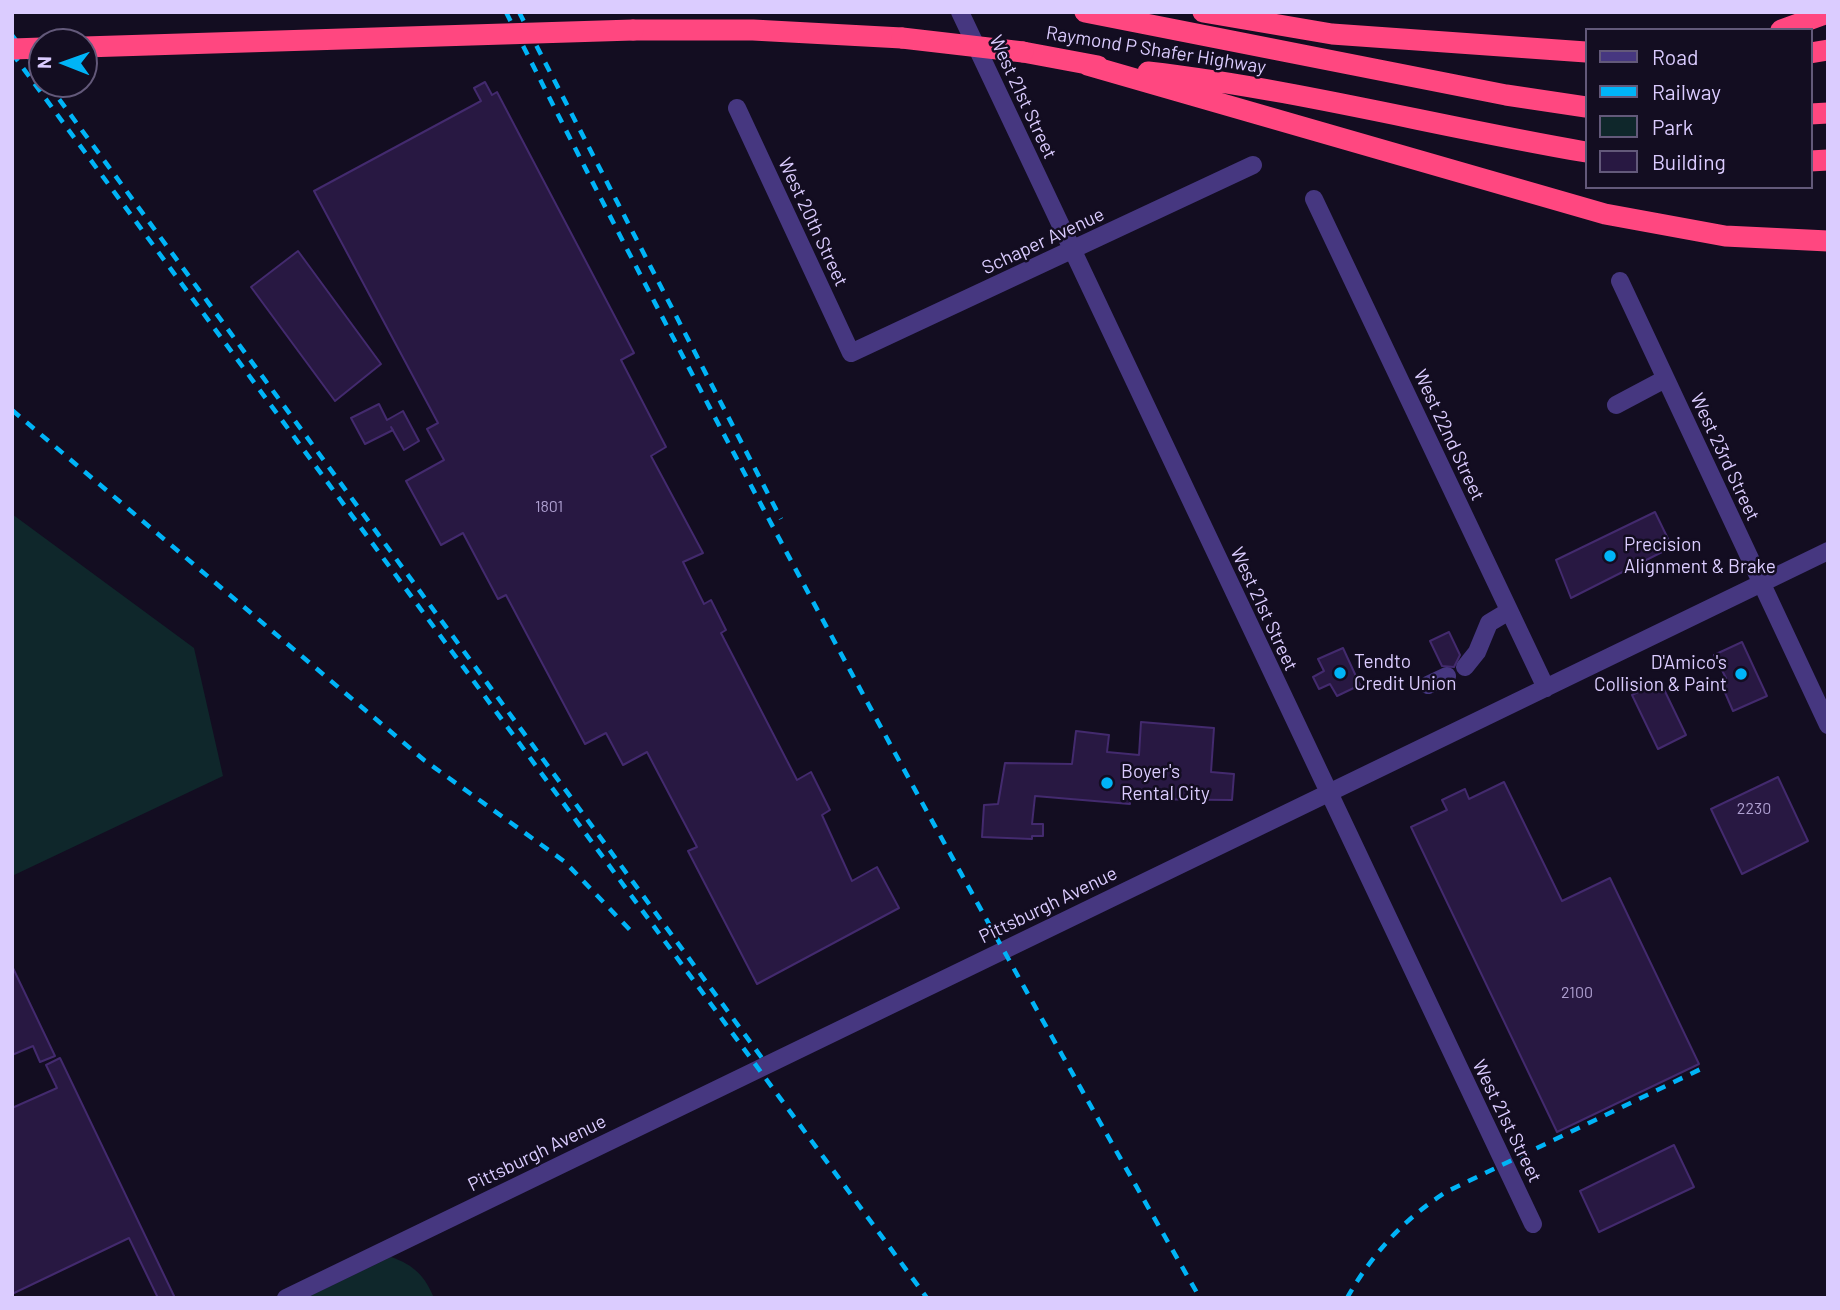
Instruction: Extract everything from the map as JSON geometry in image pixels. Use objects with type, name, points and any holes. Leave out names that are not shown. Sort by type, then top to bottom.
[{"type":"highway","name":"Raymond P Shafer Highway","points":[[1085,12],[1506,95],[1584,107]]},
{"type":"highway","points":[[1203,12],[1332,34],[1582,51]]},
{"type":"highway","points":[[1787,28],[1828,13]]},
{"type":"highway","name":"Raymond P Shafer Highway","points":[[98,47],[633,30],[766,30],[902,38],[1023,52],[1087,65],[1178,75],[1584,152]]},
{"type":"highway","points":[[1087,65],[1605,214],[1725,236],[1828,241]]},
{"type":"street","name":"West 21st Street","points":[[960,12],[1532,1224]]},
{"type":"street","name":"West 20th Street","points":[[737,108],[851,353]]},
{"type":"street","name":"Schaper Avenue","points":[[851,353],[1253,165]]},
{"type":"street","name":"West 22nd Street","points":[[1314,199],[1546,688]]},
{"type":"street","name":"West 23rd Street","points":[[1620,281],[1828,725]]},
{"type":"street","points":[[1616,405],[1665,379]]},
{"type":"street","name":"Pittsburgh Avenue","points":[[286,1298],[1828,551]]},
{"type":"street","points":[[1465,667],[1477,652],[1489,624],[1509,611]]},
{"type":"street","points":[[1427,685],[1447,676]]},
{"type":"green space","points":[[12,514],[194,648],[223,776],[12,876]]},
{"type":"green space","points":[[391,1257],[418,1272],[434,1298],[306,1298]]},
{"type":"building","points":[[485,82],[492,95],[497,92],[634,353],[621,360],[666,447],[651,456],[703,553],[683,562],[704,604],[711,600],[726,630],[721,633],[797,780],[811,772],[830,810],[822,815],[852,881],[877,867],[899,908],[757,984],[688,851],[697,847],[647,752],[623,765],[606,733],[585,744],[506,595],[498,599],[463,533],[441,545],[406,481],[444,460],[427,429],[438,423],[314,191],[481,101],[474,88]]},
{"type":"building","points":[[298,251],[381,364],[335,401],[251,287]]},
{"type":"building","points":[[379,404],[387,420],[403,411],[419,441],[404,450],[393,430],[365,444],[351,418]]},
{"type":"building","points":[[1655,512],[1672,547],[1571,598],[1556,560]]},
{"type":"building","points":[[1449,632],[1460,655],[1454,667],[1442,666],[1430,641]]},
{"type":"building","points":[[1742,642],[1767,696],[1733,711],[1720,681],[1726,678],[1714,655]]},
{"type":"building","points":[[1343,648],[1360,685],[1337,696],[1330,684],[1319,689],[1313,677],[1324,671],[1318,659]]},
{"type":"building","points":[[1660,681],[1686,735],[1658,749],[1632,695]]},
{"type":"building","points":[[1141,722],[1214,728],[1211,772],[1234,774],[1232,800],[1130,799],[1130,804],[1035,796],[1032,824],[1043,824],[1043,836],[1032,836],[1032,839],[982,837],[984,805],[998,804],[1005,763],[1072,764],[1076,731],[1109,735],[1107,752],[1139,755]]},
{"type":"building","points":[[1778,777],[1808,841],[1742,874],[1711,809]]},
{"type":"building","points":[[1504,782],[1562,901],[1610,878],[1699,1064],[1557,1132],[1411,827],[1447,810],[1442,800],[1465,789],[1469,799]]},
{"type":"building","points":[[12,966],[55,1056],[40,1062],[33,1046],[12,1055]]},
{"type":"building","points":[[60,1058],[175,1298],[158,1298],[129,1238],[12,1294],[12,1108],[57,1088],[46,1065]]},
{"type":"building","points":[[1674,1145],[1694,1187],[1599,1232],[1580,1191]]},
{"type":"railway","points":[[506,12],[673,337],[844,660],[1020,980],[1200,1298]]},
{"type":"railway","points":[[519,12],[781,519]]},
{"type":"railway","points":[[12,35],[28,56]]},
{"type":"railway","points":[[12,53],[927,1298]]},
{"type":"railway","points":[[58,98],[762,1058]]},
{"type":"railway","points":[[12,410],[424,760],[565,862],[631,931]]},
{"type":"railway","points":[[1347,1298],[1390,1239],[1416,1214],[1446,1192],[1705,1067]]},
{"type":"place","name":"Precision Alignment & Brake","points":[[1610,556]]},
{"type":"place","name":"Tendto Credit Union","points":[[1340,673]]},
{"type":"place","name":"D'Amico's Collision & Paint","points":[[1741,674]]},
{"type":"place","name":"Boyer's Rental City","points":[[1107,783]]}]
